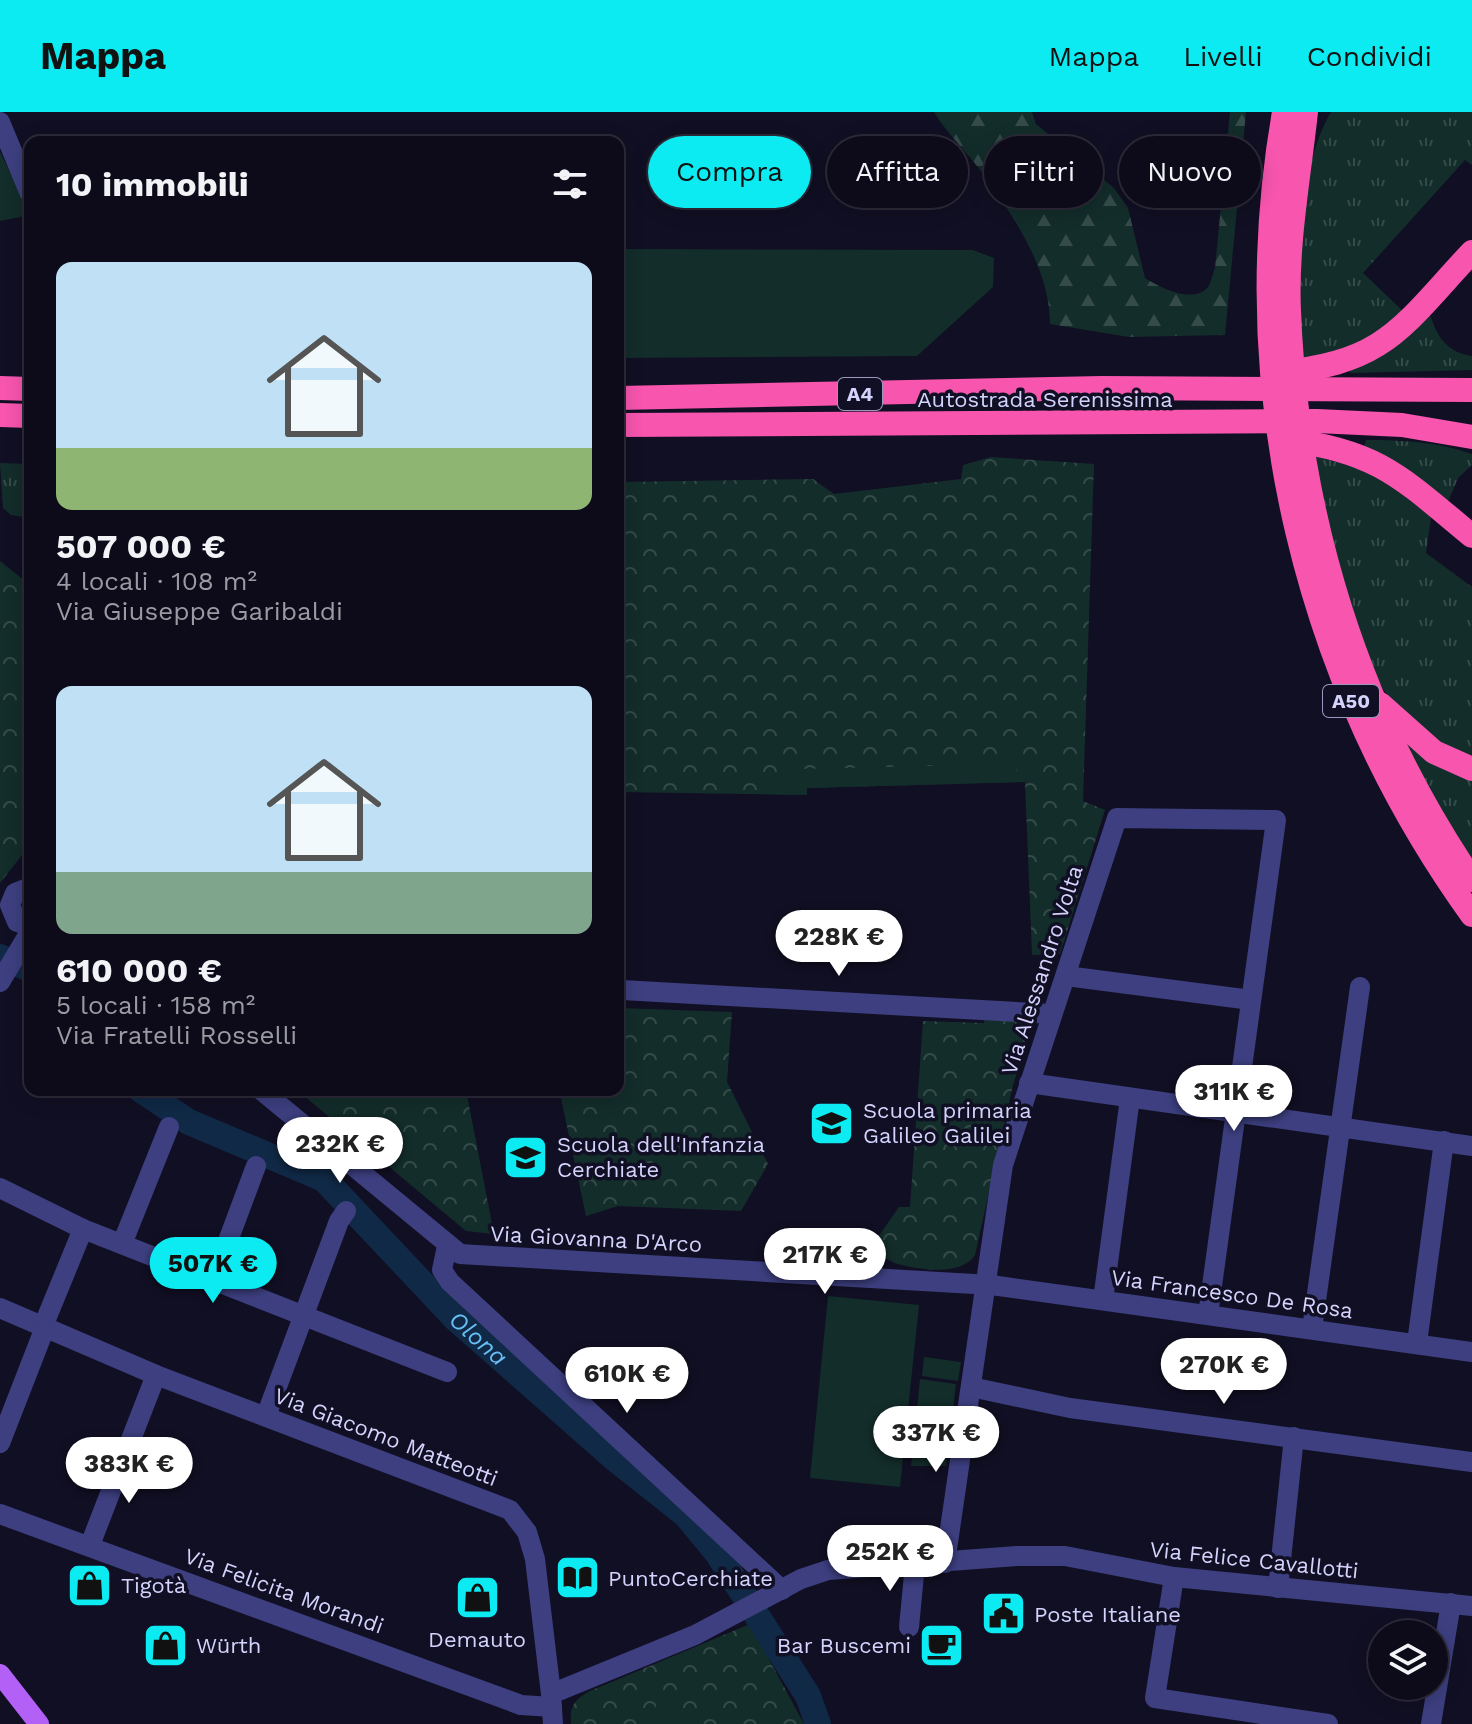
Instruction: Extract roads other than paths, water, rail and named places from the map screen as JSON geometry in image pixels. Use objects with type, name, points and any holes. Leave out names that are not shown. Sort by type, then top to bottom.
[{"type":"highway","points":[[1284,112],[1269,238],[1295,465],[1331,582],[1369,688],[1404,769],[1472,880]]},
{"type":"highway","points":[[1281,347],[1289,295],[1306,112]]},
{"type":"highway","points":[[1302,164],[1322,112]]},
{"type":"highway","points":[[1102,388],[1310,370],[1361,357],[1389,338],[1472,252]]},
{"type":"highway","points":[[0,388],[24,389]]},
{"type":"highway","name":"Autostrada Serenissima","points":[[624,398],[1102,388],[1472,390]]},
{"type":"highway","points":[[0,415],[24,416]]},
{"type":"highway","name":"Autostrada Serenissima","points":[[624,425],[1371,422],[1472,437]]},
{"type":"highway","points":[[1166,424],[1329,445],[1356,453],[1398,476],[1472,536]]},
{"type":"highway","name":"A50","points":[[1295,465],[1306,572],[1347,693],[1394,791],[1472,915]]},
{"type":"highway","points":[[1369,688],[1383,708],[1434,752],[1472,769]]},
{"type":"main road","points":[[0,1674],[39,1724]]},
{"type":"main road","points":[[0,1694],[24,1724]]},
{"type":"street","points":[[0,122],[24,180]]},
{"type":"street","name":"Via Alessandro Volta","points":[[945,1563],[1003,1165],[1117,818],[1276,820],[1251,1000]]},
{"type":"street","points":[[24,888],[11,899],[11,911],[24,925]]},
{"type":"street","points":[[1,980],[24,932]]},
{"type":"street","points":[[1066,976],[1251,1000],[1208,1315]]},
{"type":"street","points":[[1312,1329],[1360,987]]},
{"type":"street","points":[[624,990],[1052,1014]]},
{"type":"street","points":[[1029,1083],[1472,1146]]},
{"type":"street","points":[[268,1096],[447,1246],[442,1270],[450,1282],[782,1590]]},
{"type":"street","points":[[1103,1300],[1130,1098]]},
{"type":"street","points":[[122,1244],[169,1127]]},
{"type":"street","points":[[1417,1343],[1444,1141]]},
{"type":"street","points":[[213,1281],[256,1166]]},
{"type":"street","points":[[0,1188],[83,1229],[447,1372]]},
{"type":"street","points":[[266,1416],[339,1221],[346,1211]]},
{"type":"street","points":[[0,1443],[83,1229]]},
{"type":"street","name":"Via Giovanna D'Arco","points":[[447,1246],[470,1256],[777,1272],[779,1259],[786,1249],[821,1247],[855,1251],[876,1277],[985,1285]]},
{"type":"street","name":"Via Francesco De Rosa","points":[[985,1285],[1472,1352]]},
{"type":"street","points":[[0,1308],[43,1330],[156,1375],[90,1545]]},
{"type":"street","name":"Via Giacomo Matteotti","points":[[156,1375],[510,1510],[527,1532],[535,1559],[552,1708]]},
{"type":"street","points":[[971,1387],[1070,1408],[1472,1462]]},
{"type":"street","points":[[1278,1588],[1294,1437]]},
{"type":"street","name":"Via Felicita Morandi","points":[[0,1514],[521,1705],[552,1708]]},
{"type":"street","name":"Via Felice Cavallotti","points":[[552,1708],[728,1621],[782,1590],[828,1570],[1033,1555],[1079,1558],[1174,1577],[1472,1606]]},
{"type":"street","points":[[909,1627],[915,1564]]},
{"type":"street","points":[[1174,1577],[1155,1698],[1328,1724]]},
{"type":"street","points":[[1431,1724],[1451,1603]]},
{"type":"waterway","name":"Olona","points":[[0,957],[24,967]]},
{"type":"waterway","name":"Olona","points":[[150,1096],[189,1122],[324,1179],[456,1319],[614,1458],[686,1515],[718,1554],[808,1696],[818,1724]]},
{"type":"place","name":"Scuola primaria Galileo Galilei","points":[[832,1123]]},
{"type":"place","name":"Scuola dell'Infanzia Cerchiate","points":[[526,1157]]},
{"type":"place","name":"PuntoCerchiate","points":[[577,1578]]},
{"type":"place","name":"Tigotà","points":[[90,1585]]},
{"type":"place","name":"Demauto","points":[[477,1598]]},
{"type":"place","name":"Poste Italiane","points":[[1003,1614]]},
{"type":"place","name":"Würth","points":[[165,1645]]},
{"type":"place","name":"Bar Buscemi","points":[[942,1645]]}]
